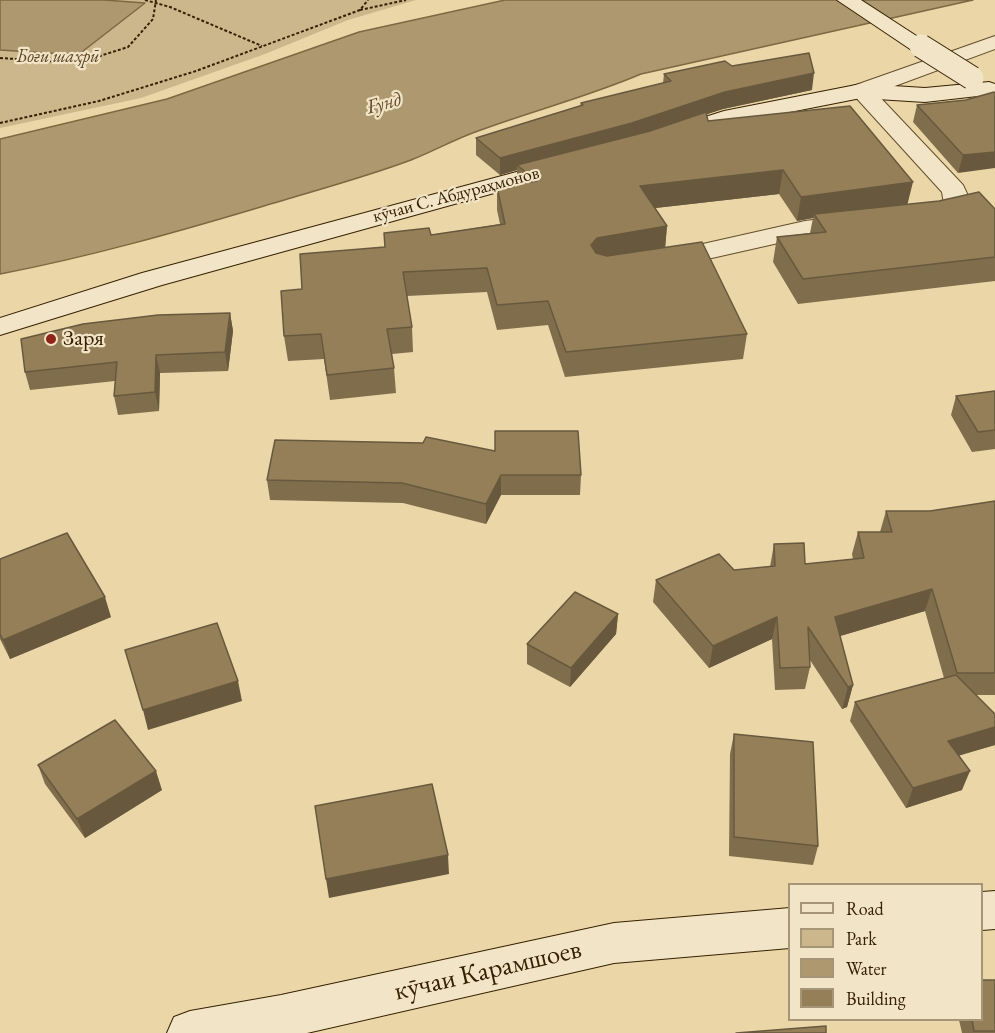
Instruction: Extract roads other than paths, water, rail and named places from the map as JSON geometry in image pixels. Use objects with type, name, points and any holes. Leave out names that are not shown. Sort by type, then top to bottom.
[{"type":"street","points":[[847,0],[985,86]]},
{"type":"street","points":[[660,140],[724,118],[861,91],[995,42]]},
{"type":"street","points":[[861,91],[925,95],[985,86]]},
{"type":"street","points":[[639,265],[696,255],[805,229],[933,215],[955,209],[957,200],[954,190],[861,91]]},
{"type":"street","name":"кӯчаи С. Абдураҳмонов","points":[[0,327],[163,276],[583,162]]},
{"type":"street","name":"кӯчаи Карамшоев","points":[[190,1033],[282,1025],[614,943],[788,928]]},
{"type":"water","points":[[0,0],[104,0],[145,3],[78,55],[0,50]]},
{"type":"water","name":"Ғунд","points":[[505,0],[973,0],[641,74],[478,131],[411,160],[356,179],[133,243],[0,274],[0,139],[167,99],[359,32]]},
{"type":"place","name":"Заря","points":[[51,339]]},
{"type":"park label","name":"Боғи шаҳрӣ","points":[[58,57]]}]
